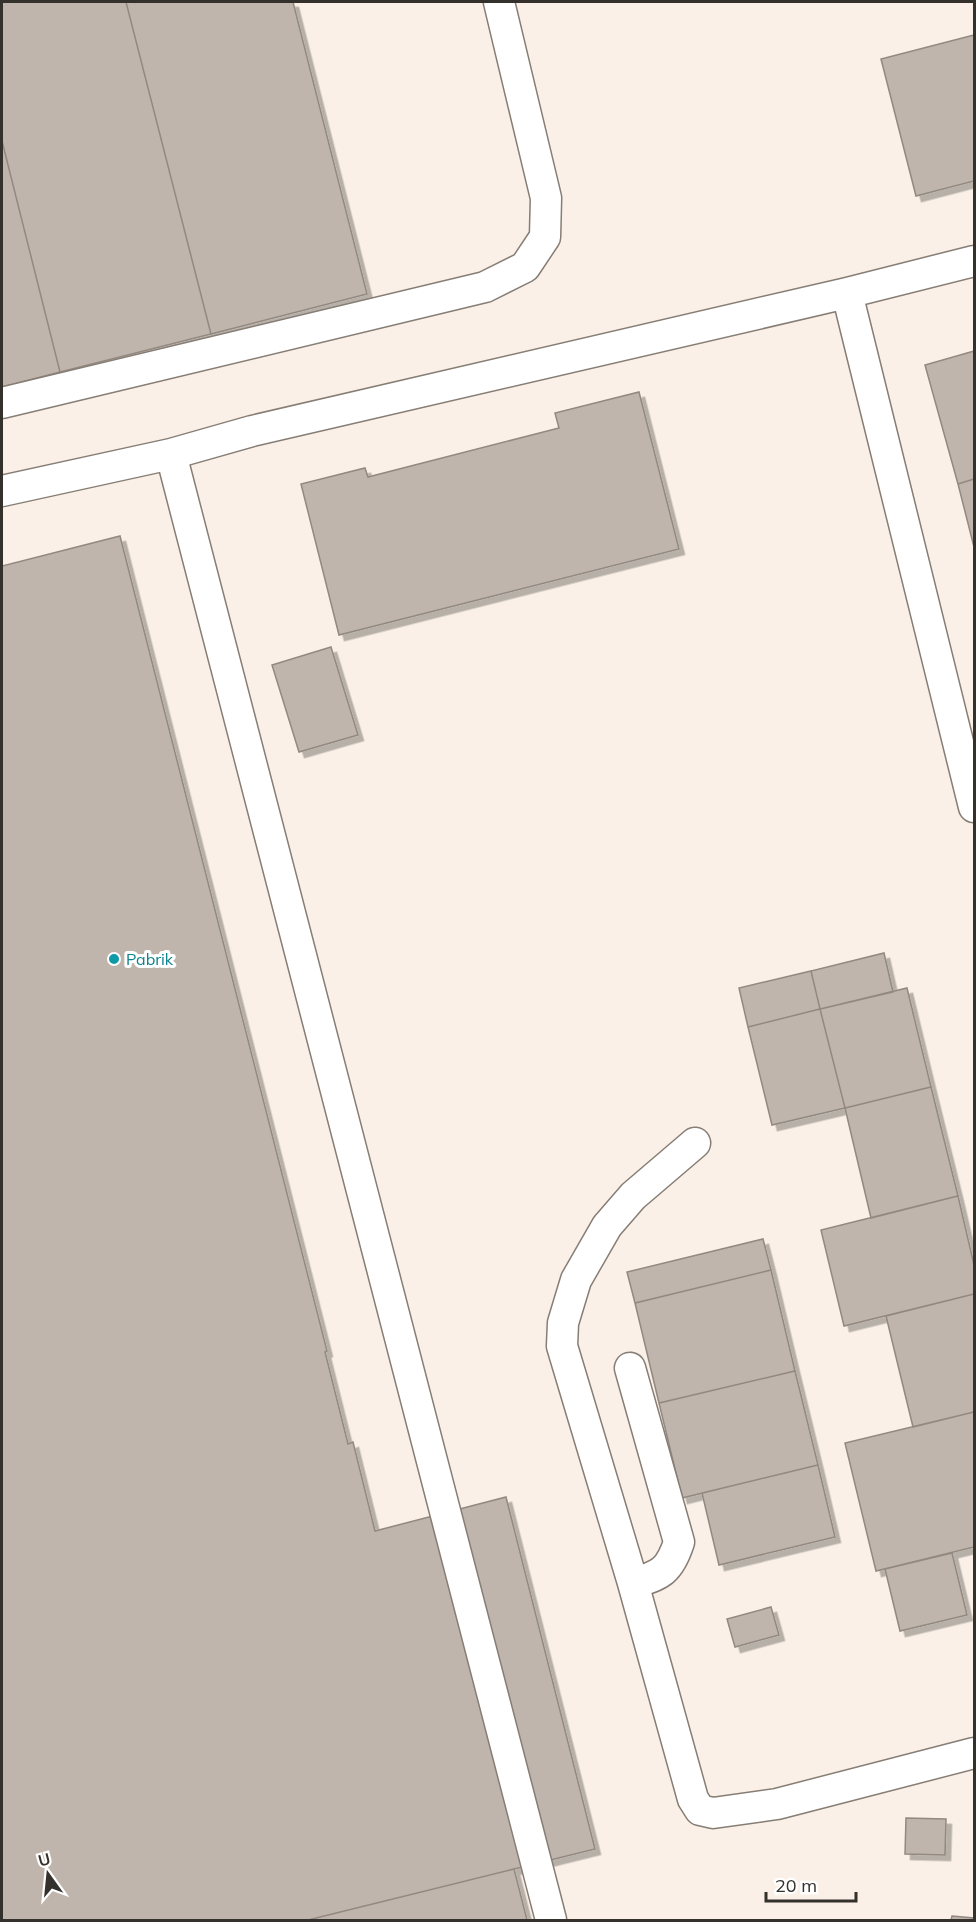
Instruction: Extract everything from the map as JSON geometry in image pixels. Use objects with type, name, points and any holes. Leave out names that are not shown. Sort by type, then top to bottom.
[{"type":"street","points":[[2,403],[485,287],[525,267],[545,237],[546,198],[499,2]]},
{"type":"street","points":[[2,491],[171,454],[252,431],[847,293],[975,261]]},
{"type":"street","points":[[847,293],[975,807]]},
{"type":"street","points":[[171,454],[551,1920]]},
{"type":"street","points":[[695,1143],[633,1196],[607,1226],[576,1280],[563,1323],[562,1346],[633,1583],[693,1798],[700,1810],[713,1813],[777,1804],[975,1753]]},
{"type":"street","points":[[630,1368],[679,1542],[675,1555],[663,1572],[633,1583]]},
{"type":"building","points":[[2,2],[126,2],[211,334],[60,372],[2,141]]},
{"type":"building","points":[[126,2],[293,2],[367,294],[211,334]]},
{"type":"building","points":[[974,35],[974,181],[916,196],[881,59]]},
{"type":"building","points":[[2,141],[60,372],[2,387]]},
{"type":"building","points":[[974,351],[974,479],[958,484],[925,365]]},
{"type":"building","points":[[639,392],[679,549],[339,635],[301,484],[365,468],[368,477],[559,428],[555,413]]},
{"type":"building","points":[[974,479],[974,547],[958,484]]},
{"type":"building","name":"Pabrik","points":[[120,536],[327,1351],[325,1352],[348,1444],[353,1442],[375,1531],[506,1497],[595,1849],[308,1920],[2,1920],[2,566]]},
{"type":"building","points":[[331,647],[358,735],[299,752],[272,665]]},
{"type":"building","points":[[884,953],[893,992],[820,1009],[811,971]]},
{"type":"building","points":[[811,971],[820,1009],[748,1027],[739,988]]},
{"type":"building","points":[[907,988],[931,1087],[845,1108],[820,1009]]},
{"type":"building","points":[[820,1009],[845,1108],[772,1125],[748,1027]]},
{"type":"building","points":[[931,1087],[958,1196],[871,1218],[845,1108]]},
{"type":"building","points":[[958,1196],[974,1265],[974,1294],[844,1326],[821,1230]]},
{"type":"building","points":[[763,1239],[771,1270],[635,1303],[627,1272]]},
{"type":"building","points":[[771,1270],[795,1371],[659,1403],[635,1303]]},
{"type":"building","points":[[974,1294],[974,1412],[913,1427],[886,1316]]},
{"type":"building","points":[[795,1371],[818,1465],[682,1498],[659,1403]]},
{"type":"building","points":[[974,1412],[974,1547],[876,1571],[845,1443]]},
{"type":"building","points":[[818,1465],[835,1537],[719,1565],[702,1493]]},
{"type":"building","points":[[952,1553],[967,1615],[900,1631],[885,1569]]},
{"type":"building","points":[[771,1607],[779,1635],[735,1647],[727,1619]]},
{"type":"building","points":[[906,1818],[946,1819],[945,1855],[905,1854]]},
{"type":"building","points":[[514,1869],[527,1920],[308,1920]]},
{"type":"building","points":[[952,1916],[974,1918],[974,1920],[951,1920]]},
{"type":"place","name":"Pabrik","points":[[114,959]]}]
